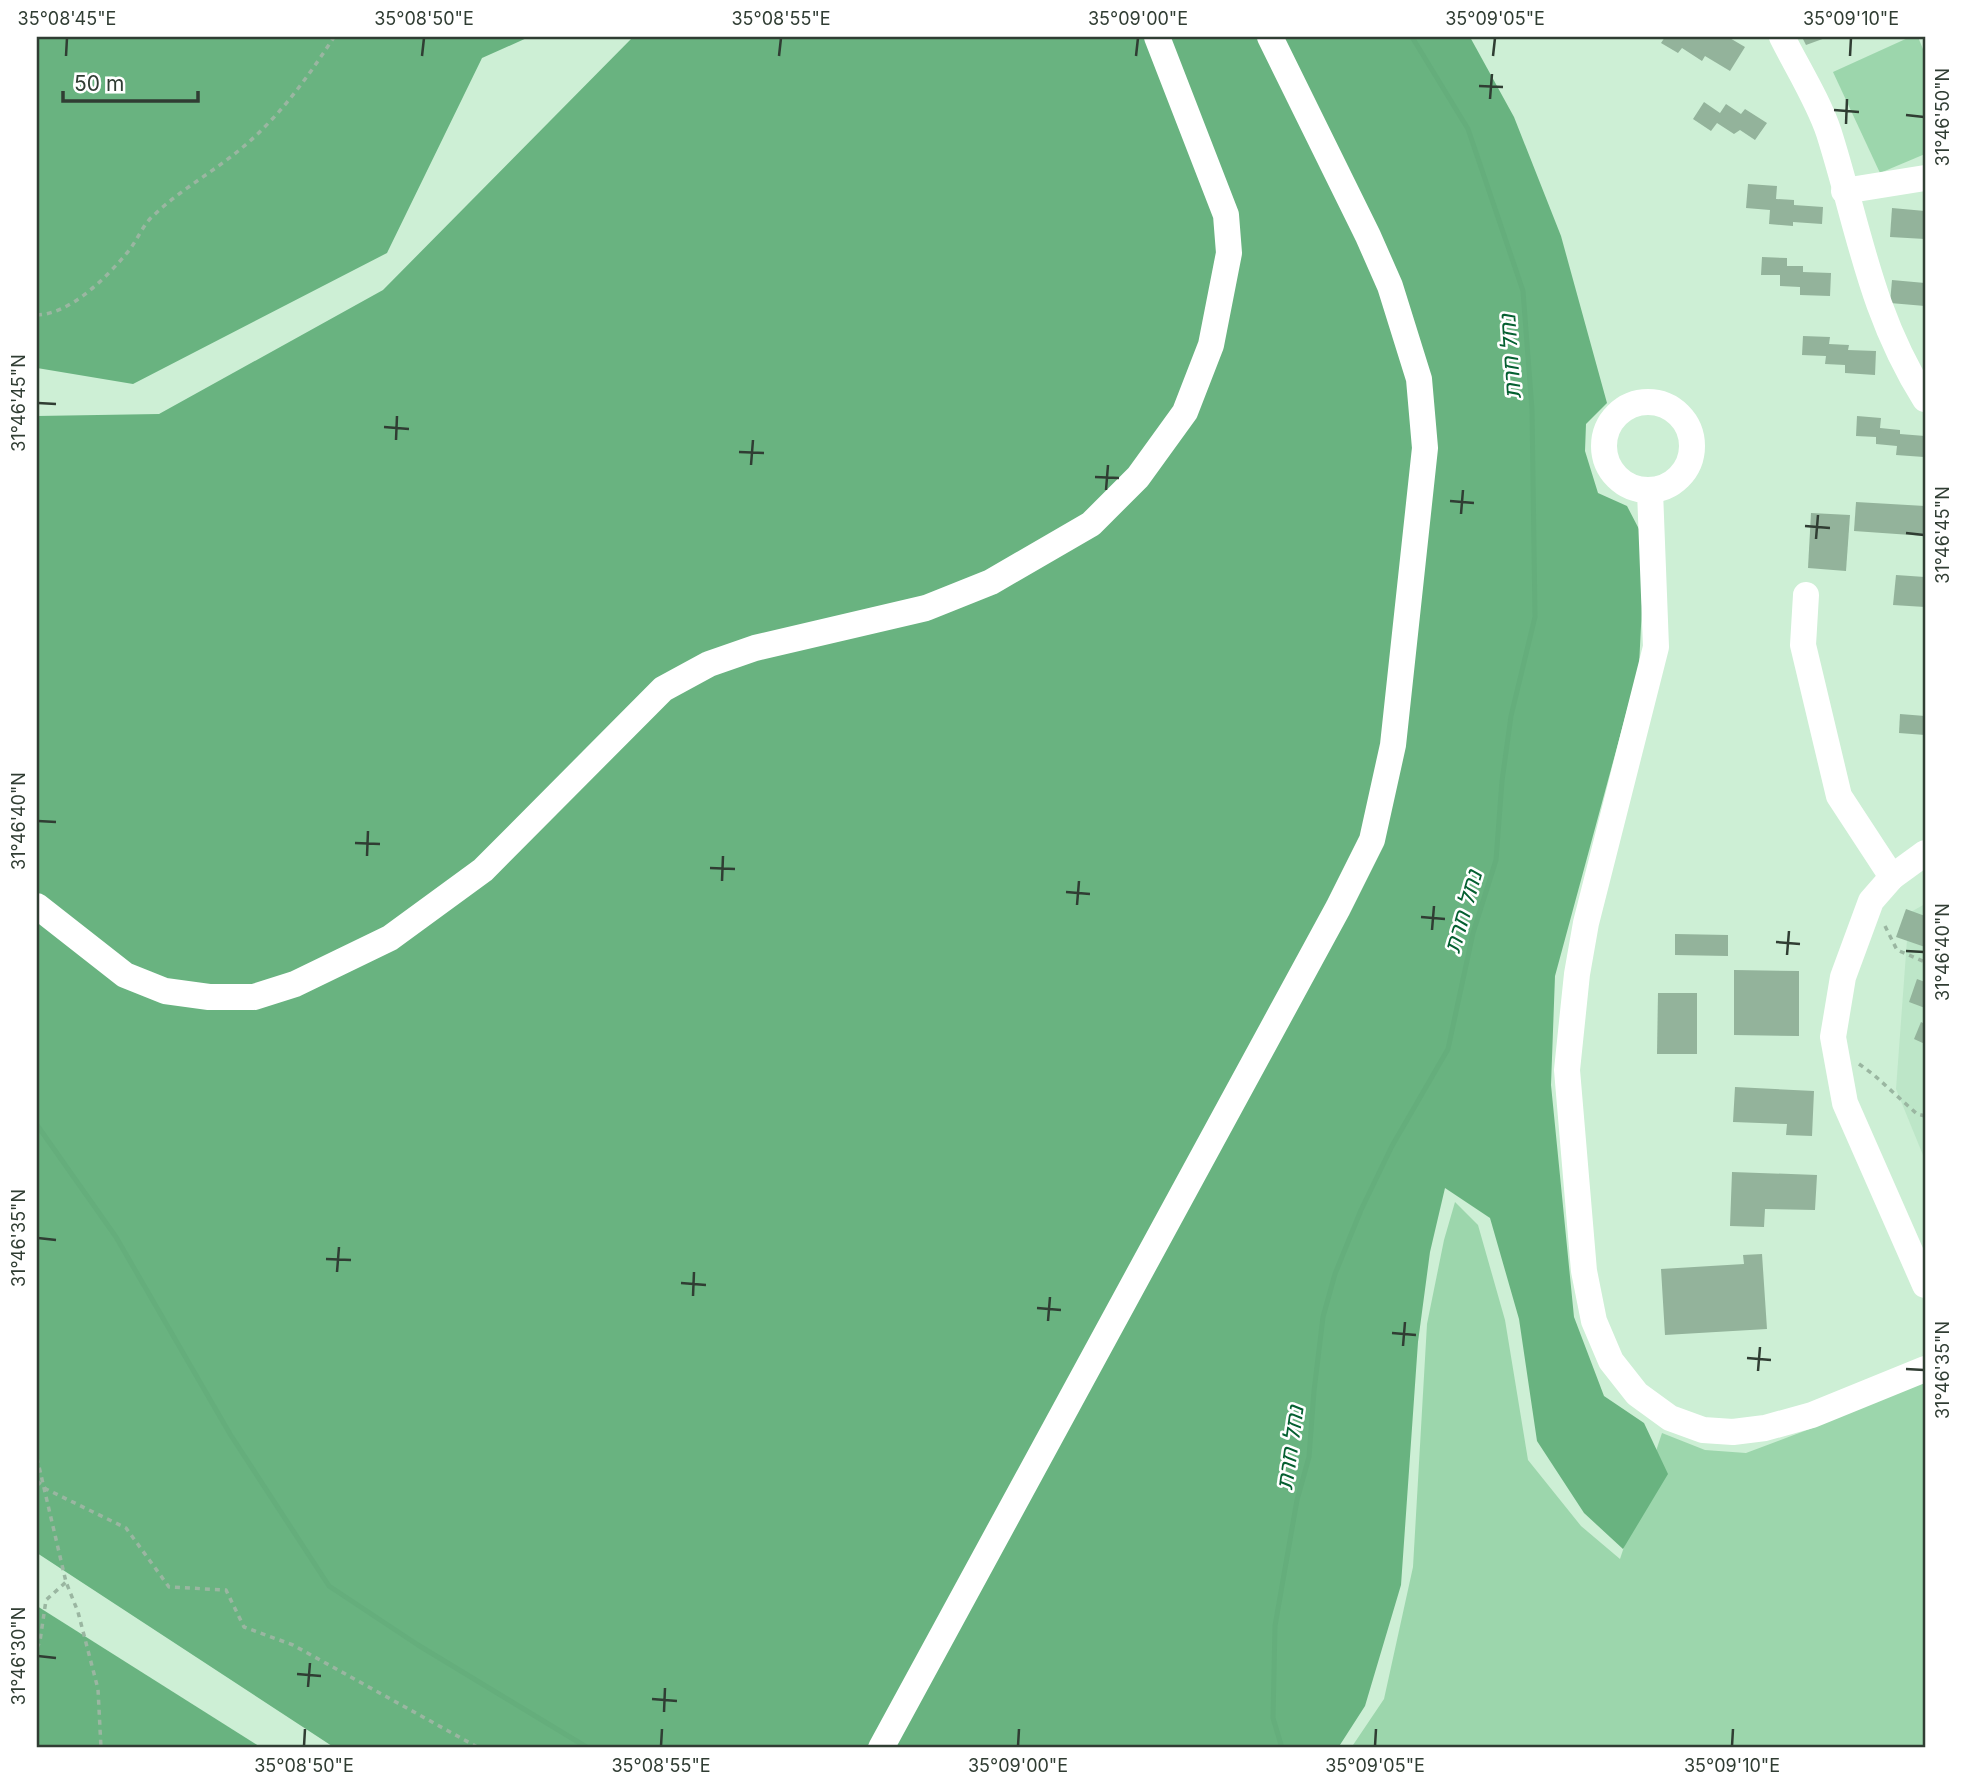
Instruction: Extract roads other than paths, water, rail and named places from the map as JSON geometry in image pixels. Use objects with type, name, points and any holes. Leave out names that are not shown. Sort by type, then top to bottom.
[{"type":"street","points":[[37,906],[125,975],[165,991],[209,997],[254,997],[295,984],[390,938],[483,870],[663,688],[709,664],[755,648],[926,608],[991,582],[1091,524],[1139,477],[1185,412],[1211,345],[1229,253],[1226,215],[1157,37]]},
{"type":"street","points":[[881,1748],[1373,840],[1393,745],[1421,497],[1425,448],[1419,379],[1390,286],[1270,37]]},
{"type":"street","points":[[1782,37],[1828,131],[1882,315],[1909,374],[1925,399]]},
{"type":"street","points":[[1844,191],[1925,178]]},
{"type":"street","points":[[1650,491],[1656,647],[1586,923],[1577,974],[1567,1070],[1584,1271],[1594,1321],[1611,1361],[1637,1394],[1671,1418],[1703,1430],[1733,1432],[1765,1428],[1812,1415],[1925,1369]]},
{"type":"street","points":[[1807,594],[1803,645],[1839,796],[1892,877]]},
{"type":"street","points":[[1925,853],[1892,877],[1871,901],[1843,977],[1833,1037],[1845,1103],[1925,1285]]},
{"type":"waterway","name":"נחל חרת","points":[[1282,1748],[1273,1718],[1275,1626],[1297,1500],[1309,1457],[1323,1317],[1335,1274],[1361,1210],[1392,1146],[1448,1049],[1473,933],[1496,860],[1502,781],[1511,716],[1535,617],[1532,410],[1523,291],[1468,129],[1412,37]]},
{"type":"waterway","points":[[37,1125],[116,1237],[230,1434],[329,1586],[418,1645],[588,1748]]}]
